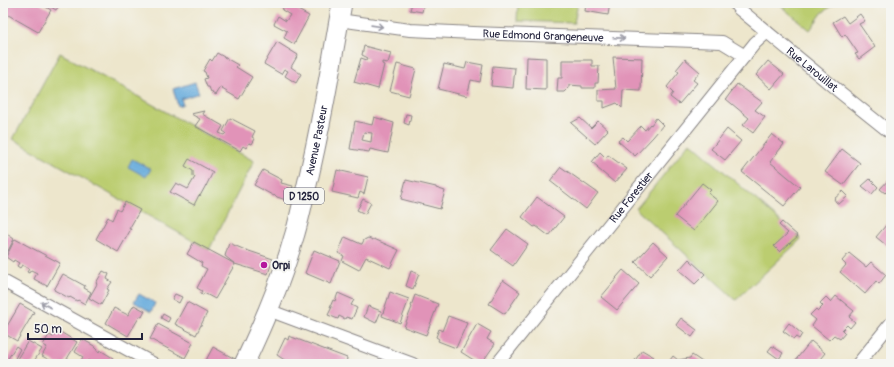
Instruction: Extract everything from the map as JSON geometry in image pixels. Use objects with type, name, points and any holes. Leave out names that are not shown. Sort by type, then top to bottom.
[{"type":"main road","name":"Avenue Pasteur","points":[[244,364],[268,310],[294,240],[315,153],[340,12]]},
{"type":"street","name":"Rue Larouillat","points":[[735,3],[738,8],[891,133]]},
{"type":"street","name":"Rue Edmond Grangeneuve","points":[[340,12],[410,30],[473,34],[722,42],[745,56]]},
{"type":"street","name":"Rue Forestier","points":[[497,364],[755,43],[767,32]]},
{"type":"street","points":[[3,281],[154,364]]},
{"type":"street","points":[[268,310],[414,364]]},
{"type":"street","points":[[858,364],[891,323]]},
{"type":"green space","points":[[518,3],[578,3],[574,23],[517,21]]},
{"type":"green space","points":[[777,3],[835,3],[822,13],[810,30]]},
{"type":"green space","points":[[60,53],[254,161],[209,250],[13,139]]},
{"type":"green space","points":[[690,142],[801,239],[736,300],[636,209]]},
{"type":"water","points":[[195,82],[199,93],[181,99],[183,104],[178,106],[173,89]]},
{"type":"water","points":[[132,159],[151,169],[146,177],[128,167]]},
{"type":"water","points":[[139,294],[155,303],[151,312],[134,302]]},
{"type":"building","points":[[3,3],[39,3],[51,10],[38,32],[3,12]]},
{"type":"building","points":[[44,3],[61,3],[56,10]]},
{"type":"building","points":[[285,3],[309,16],[294,44],[284,38],[287,31],[274,24],[278,16],[286,21],[290,15],[282,10]]},
{"type":"building","points":[[412,3],[424,3],[422,12],[410,10]]},
{"type":"building","points":[[586,3],[610,3],[608,15],[585,11]]},
{"type":"building","points":[[860,14],[865,21],[859,24],[875,47],[859,59],[855,54],[858,53],[845,34],[842,37],[833,22],[843,16],[848,23]]},
{"type":"building","points":[[277,42],[298,55],[291,67],[301,74],[296,83],[285,76],[288,71],[284,69],[281,74],[264,64]]},
{"type":"building","points":[[364,46],[391,53],[388,63],[382,62],[384,65],[378,89],[354,82],[361,58],[367,60],[368,58],[362,55]]},
{"type":"building","points":[[217,53],[238,65],[236,67],[252,77],[239,99],[221,87],[216,95],[211,92],[209,87],[207,87],[204,79],[207,78],[205,72],[203,71],[210,59],[212,61]]},
{"type":"building","points":[[527,57],[546,58],[546,90],[526,89]]},
{"type":"building","points":[[613,57],[642,58],[641,91],[623,90],[622,108],[617,103],[604,108],[604,101],[598,101],[598,90],[616,89]]},
{"type":"building","points":[[685,59],[700,72],[693,80],[697,83],[679,104],[670,97],[673,93],[667,87],[679,72],[676,70]]},
{"type":"building","points":[[562,60],[592,60],[592,66],[599,66],[598,83],[595,83],[595,88],[582,88],[582,86],[569,85],[569,88],[565,92],[557,92],[558,78],[562,78]]},
{"type":"building","points":[[768,61],[784,74],[771,89],[756,75]]},
{"type":"building","points":[[467,62],[483,65],[480,82],[471,80],[467,96],[438,89],[444,64],[465,69]]},
{"type":"building","points":[[397,64],[416,69],[409,96],[390,91]]},
{"type":"building","points":[[493,66],[515,68],[513,88],[491,86]]},
{"type":"building","points":[[737,84],[762,102],[755,110],[765,117],[753,133],[743,125],[749,118],[726,99]]},
{"type":"building","points":[[204,111],[202,114],[223,126],[219,133],[224,135],[226,133],[223,131],[230,118],[255,131],[252,137],[255,139],[252,144],[249,143],[246,148],[243,146],[240,151],[195,126],[200,119],[191,114]]},
{"type":"building","points":[[406,114],[411,115],[409,125],[404,123]]},
{"type":"building","points":[[374,117],[394,123],[388,153],[370,149],[369,152],[350,149],[355,121],[372,125]],"holes":[[[364,132],[372,133],[371,142],[362,140]]]},
{"type":"building","points":[[580,118],[591,128],[598,121],[608,130],[595,144],[571,123]]},
{"type":"building","points":[[656,118],[663,125],[635,156],[618,141],[623,137],[627,141],[641,126],[645,130]]},
{"type":"building","points":[[727,129],[741,141],[725,160],[711,149]]},
{"type":"building","points":[[772,134],[784,144],[770,162],[800,187],[784,206],[742,172]]},
{"type":"building","points":[[842,149],[860,163],[843,185],[825,172]]},
{"type":"building","points":[[600,152],[606,158],[608,155],[627,169],[615,183],[592,162]]},
{"type":"building","points":[[189,159],[213,172],[194,205],[170,192],[176,183],[188,189],[195,177],[193,176],[193,171],[185,166]]},
{"type":"building","points":[[561,167],[598,193],[586,209],[550,181]]},
{"type":"building","points":[[263,170],[282,180],[281,183],[293,186],[289,201],[275,195],[274,196],[254,185]]},
{"type":"building","points":[[337,170],[368,177],[364,194],[360,192],[358,198],[332,192]]},
{"type":"building","points":[[891,177],[891,196],[880,189]]},
{"type":"building","points":[[870,179],[878,187],[872,194],[862,186]]},
{"type":"building","points":[[406,180],[436,187],[445,191],[440,209],[401,199]]},
{"type":"building","points":[[702,183],[711,190],[708,193],[718,201],[694,231],[675,216]]},
{"type":"building","points":[[843,191],[848,196],[839,204],[834,199]]},
{"type":"building","points":[[537,197],[564,217],[549,236],[536,226],[534,227],[522,217]]},
{"type":"building","points":[[363,199],[371,203],[365,214],[357,210]]},
{"type":"building","points":[[125,202],[140,210],[118,252],[96,239],[108,217],[112,220],[117,209],[120,211]]},
{"type":"building","points":[[782,222],[798,236],[780,252],[774,246],[788,233],[779,225]]},
{"type":"building","points":[[887,224],[891,227],[891,249],[876,237]]},
{"type":"building","points":[[507,229],[528,244],[513,266],[491,250]]},
{"type":"building","points":[[7,234],[14,239],[8,251],[3,248],[3,242]]},
{"type":"building","points":[[345,237],[361,244],[368,238],[374,239],[399,250],[390,268],[366,257],[359,270],[342,261],[344,256],[338,253]]},
{"type":"building","points":[[15,239],[60,263],[47,286],[34,279],[37,273],[31,270],[29,273],[27,272],[29,269],[22,265],[20,268],[17,266],[19,263],[14,260],[13,262],[6,257]]},
{"type":"building","points":[[194,242],[235,264],[215,299],[204,293],[203,295],[200,294],[202,291],[197,288],[207,269],[201,266],[202,263],[187,254]]},
{"type":"building","points":[[653,242],[668,256],[650,276],[635,262]]},
{"type":"building","points":[[229,243],[273,259],[268,274],[235,264],[225,256]]},
{"type":"building","points":[[314,250],[340,261],[331,284],[305,273]]},
{"type":"building","points":[[849,253],[866,267],[871,262],[886,275],[879,284],[876,281],[865,294],[840,272],[846,265],[842,261]]},
{"type":"building","points":[[689,259],[705,274],[695,284],[679,270]]},
{"type":"building","points":[[623,270],[639,284],[617,310],[601,297]]},
{"type":"building","points":[[103,271],[109,274],[107,279],[112,282],[107,289],[109,290],[101,305],[89,298]]},
{"type":"building","points":[[411,271],[419,274],[413,289],[406,286]]},
{"type":"building","points":[[63,274],[85,286],[84,288],[91,292],[85,304],[54,290]]},
{"type":"building","points":[[503,280],[520,292],[505,314],[489,304]]},
{"type":"building","points":[[390,292],[409,299],[400,323],[382,316]]},
{"type":"building","points":[[338,293],[354,300],[351,305],[357,308],[352,319],[346,317],[345,319],[339,316],[338,319],[328,315],[332,307],[330,307],[333,300],[335,301]]},
{"type":"building","points":[[175,294],[182,297],[179,303],[172,299]]},
{"type":"building","points":[[415,295],[438,304],[426,335],[404,327]]},
{"type":"building","points":[[836,296],[854,311],[849,317],[855,322],[850,328],[847,325],[842,330],[845,333],[840,339],[834,335],[829,340],[812,326],[816,320],[810,315],[816,309],[818,311],[823,306],[820,303],[826,297],[831,302]]},
{"type":"building","points":[[187,302],[207,313],[196,335],[175,324]]},
{"type":"building","points":[[20,304],[34,312],[17,341],[3,333]]},
{"type":"building","points":[[134,305],[145,311],[142,317],[140,316],[128,336],[106,323],[114,308],[128,315]]},
{"type":"building","points":[[368,306],[381,311],[376,323],[364,317]]},
{"type":"building","points":[[163,314],[170,318],[168,322],[161,318]]},
{"type":"building","points":[[448,316],[467,323],[456,348],[438,341],[439,339],[436,337],[439,329],[442,331]]},
{"type":"building","points":[[681,318],[697,330],[692,337],[676,325]]},
{"type":"building","points":[[789,323],[802,334],[799,339],[796,337],[794,339],[783,331]]},
{"type":"building","points":[[158,324],[193,343],[185,358],[150,339]]},
{"type":"building","points":[[477,324],[491,332],[487,339],[495,344],[481,364],[461,352]]},
{"type":"building","points":[[57,330],[77,342],[64,364],[57,364],[42,356],[47,347],[43,345],[49,335],[53,337]]},
{"type":"building","points":[[289,336],[347,358],[346,364],[285,364],[286,361],[277,355],[285,338],[288,340]]},
{"type":"building","points":[[82,339],[96,347],[95,348],[97,351],[99,352],[100,350],[113,358],[109,364],[89,364],[90,362],[88,360],[86,364],[80,362],[83,357],[75,352]]},
{"type":"building","points":[[28,341],[42,349],[32,364],[26,364],[17,359]]},
{"type":"building","points":[[811,341],[825,353],[816,364],[796,364],[794,362]]},
{"type":"building","points":[[16,346],[20,349],[12,364],[6,364],[8,361],[7,360]]},
{"type":"building","points":[[772,346],[783,353],[779,359],[768,351]]},
{"type":"building","points":[[213,347],[235,359],[232,364],[204,364]]},
{"type":"building","points":[[642,350],[654,357],[650,364],[637,364],[634,362]]},
{"type":"building","points":[[692,355],[705,364],[667,364],[673,356],[678,360],[690,358]]},
{"type":"place","name":"Orpi","points":[[264,265]]}]
